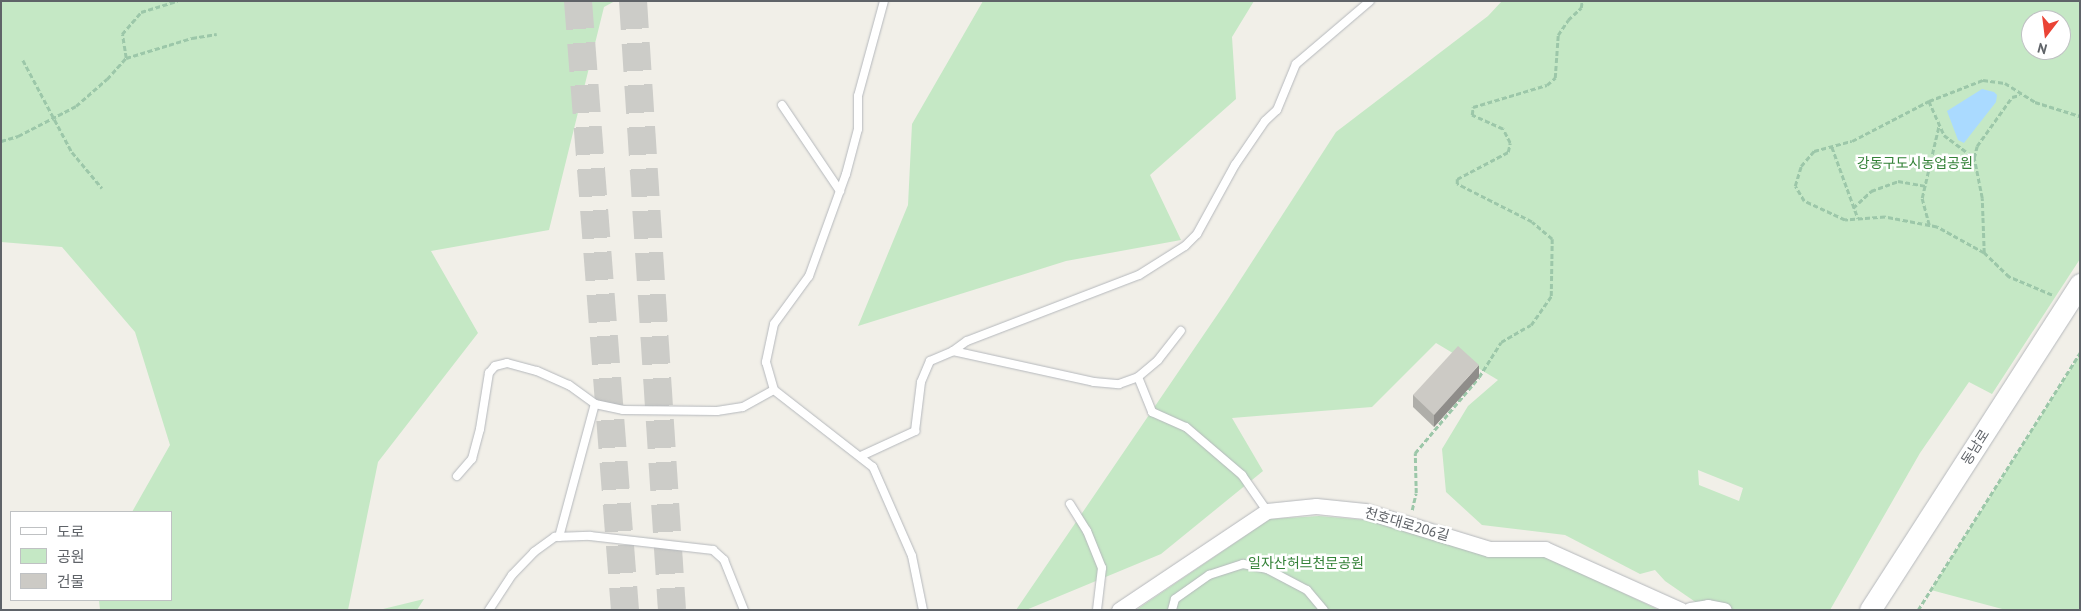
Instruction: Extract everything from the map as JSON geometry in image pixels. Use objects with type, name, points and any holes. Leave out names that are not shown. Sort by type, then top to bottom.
[{"type":"main road","name":"동남로","points":[[1870,610],[2080,284]]},
{"type":"street","name":"천호대로206길","points":[[1119,610],[1267,511],[1316,506],[1365,511],[1489,549],[1545,549],[1681,610]]},
{"type":"street","points":[[1690,610],[1708,607],[1724,610]]},
{"type":"lane","points":[[884,1],[858,96],[858,129],[840,191],[809,276],[774,324],[766,362],[774,390],[861,456],[873,468],[912,556],[923,610]]},
{"type":"lane","points":[[861,456],[915,431],[921,382],[930,361],[953,351],[967,341],[1139,275],[1185,246],[1197,234],[1235,165],[1265,121],[1277,110],[1296,64],[1370,1]]},
{"type":"lane","points":[[782,106],[840,191]]},
{"type":"lane","points":[[953,351],[1094,382],[1119,384],[1138,377],[1158,360],[1181,332]]},
{"type":"lane","points":[[457,476],[472,459],[480,429],[489,373],[495,366],[507,363],[537,371],[569,385],[595,404],[624,410],[717,411],[743,407],[774,390]]},
{"type":"lane","points":[[1138,377],[1152,412],[1186,427],[1242,475],[1267,511]]},
{"type":"lane","points":[[559,537],[595,404]]},
{"type":"lane","points":[[1070,504],[1087,532],[1102,568],[1097,610]]},
{"type":"lane","points":[[490,610],[512,575],[534,552],[559,537],[590,536],[713,550],[724,560],[744,610]]},
{"type":"lane","points":[[1172,610],[1176,599],[1209,575],[1243,564],[1267,568],[1307,590],[1324,610]]},
{"type":"path","points":[[126,58],[122,34],[141,12],[177,1]]},
{"type":"path","points":[[1409,524],[1416,493],[1415,452],[1479,377],[1501,342],[1531,325],[1551,296],[1552,240],[1532,222],[1457,184],[1457,179],[1508,152],[1510,143],[1502,129],[1472,115],[1473,107],[1548,85],[1555,78],[1558,35],[1568,20],[1581,8],[1582,1]]},
{"type":"path","points":[[1,141],[76,106],[107,79],[126,58],[192,38],[217,34]]},
{"type":"path","points":[[22,60],[51,119],[72,152],[102,188]]},
{"type":"path","points":[[2067,304],[2010,277],[1984,254],[1928,226],[1886,217],[1845,220],[1824,213],[1804,201],[1794,186],[1800,166],[1814,151],[1852,141],[1929,102],[1983,80],[2005,83],[2020,95],[2080,116]]},
{"type":"path","points":[[1984,254],[1982,198],[1974,158],[1977,146],[2012,97],[2020,95]]},
{"type":"path","points":[[1929,102],[1944,134],[1974,158]]},
{"type":"path","points":[[1928,226],[1922,198],[1939,125]]},
{"type":"path","points":[[1832,147],[1858,218]]},
{"type":"path","points":[[1854,208],[1871,191],[1898,181],[1926,186]]},
{"type":"path","points":[[1918,610],[2080,353]]},
{"type":"green space","points":[[1,1],[615,1],[604,7],[549,230],[431,251],[478,333],[378,462],[348,610],[100,610],[99,601],[172,601],[172,511],[133,511],[170,445],[135,332],[62,247],[1,242]]},
{"type":"green space","points":[[983,1],[1254,1],[1232,37],[1236,99],[1150,175],[1181,240],[1066,261],[858,326],[908,205],[912,124]]},
{"type":"green space","name":"강동구도시농업공원","points":[[1502,1],[2080,1],[2080,259],[1992,394],[1969,382],[1920,453],[1830,610],[1707,610],[1665,581],[1655,570],[1640,574],[1565,535],[1482,525],[1446,492],[1442,449],[1468,406],[1498,380],[1436,343],[1372,407],[1232,418],[1263,471],[1161,554],[1026,610],[1016,610],[1226,302],[1336,132],[1488,16]],"holes":[[[1698,470],[1743,488],[1739,501],[1699,485]]]},
{"type":"green space","points":[[2080,354],[2080,610],[2006,610],[1931,590]]},
{"type":"green space","name":"일자산허브천문공원","points":[[1319,516],[1366,520],[1491,557],[1548,557],[1659,610],[1136,610],[1270,519]]},
{"type":"green space","points":[[424,599],[417,610],[379,610]]},
{"type":"water","points":[[1982,89],[1994,92],[1997,95],[1996,102],[1964,143],[1958,140],[1947,111]]},
{"type":"building","points":[[1458,346],[1479,365],[1434,415],[1413,395]]},
{"type":"tunnel","points":[[578,1],[625,610]]},
{"type":"tunnel","points":[[633,1],[672,610]]}]
